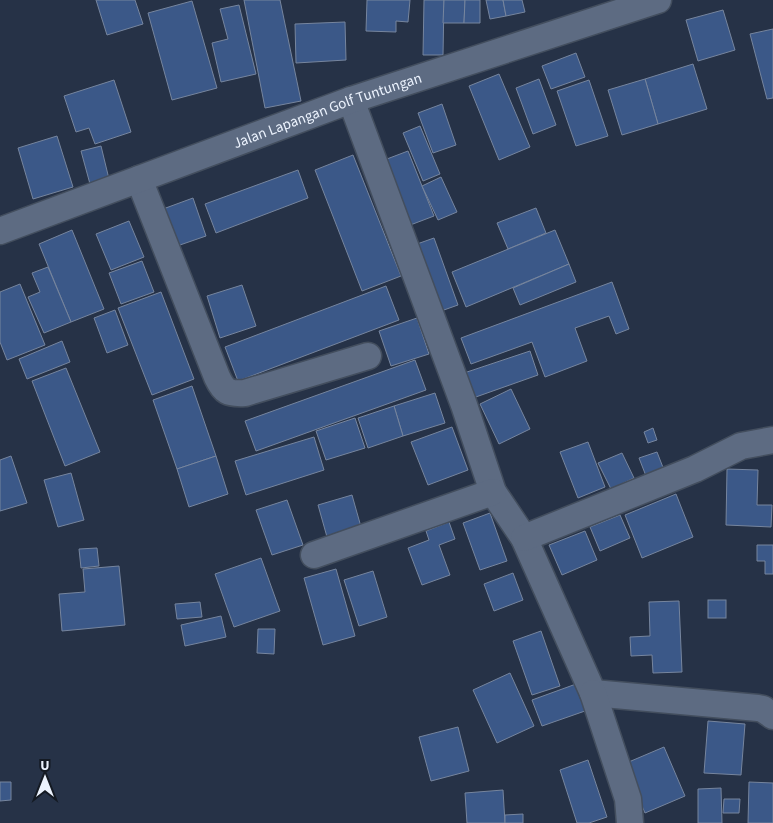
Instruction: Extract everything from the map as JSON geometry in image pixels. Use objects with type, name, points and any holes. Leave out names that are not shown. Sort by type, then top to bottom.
[{"type":"street","name":"Jalan Lapangan Golf Tuntungan","points":[[0,230],[351,100],[658,0]]},
{"type":"street","points":[[351,100],[464,405],[493,492],[524,538],[592,693],[628,799],[630,823]]},
{"type":"street","points":[[139,179],[216,377],[222,387],[228,392],[245,393],[368,356]]},
{"type":"street","points":[[524,538],[696,469],[741,446],[773,440]]},
{"type":"street","points":[[314,555],[493,492]]},
{"type":"street","points":[[592,693],[758,708],[773,716]]},
{"type":"building","points":[[96,0],[135,0],[143,24],[107,35]]},
{"type":"building","points":[[244,0],[280,0],[301,101],[265,108]]},
{"type":"building","points":[[367,0],[410,0],[408,22],[396,21],[396,32],[366,31]]},
{"type":"building","points":[[424,0],[444,0],[443,55],[423,55]]},
{"type":"building","points":[[444,0],[465,0],[464,23],[443,23]]},
{"type":"building","points":[[465,0],[480,0],[480,23],[464,23]]},
{"type":"building","points":[[486,0],[503,0],[506,16],[490,19]]},
{"type":"building","points":[[503,0],[522,0],[525,12],[506,16]]},
{"type":"building","points":[[192,1],[217,88],[172,100],[148,13]]},
{"type":"building","points":[[239,5],[256,74],[221,82],[212,43],[228,39],[220,9]]},
{"type":"building","points":[[723,10],[735,50],[698,61],[686,20]]},
{"type":"building","points":[[345,22],[346,60],[296,63],[295,24]]},
{"type":"building","points":[[773,29],[773,98],[767,99],[750,34]]},
{"type":"building","points":[[576,53],[585,77],[551,89],[542,66]]},
{"type":"building","points":[[693,64],[707,109],[658,124],[645,79]]},
{"type":"building","points":[[499,74],[530,147],[499,160],[469,86]]},
{"type":"building","points":[[539,79],[556,125],[533,134],[516,88]]},
{"type":"building","points":[[645,79],[658,124],[622,135],[608,90]]},
{"type":"building","points":[[114,80],[131,132],[95,144],[89,128],[76,132],[64,96]]},
{"type":"building","points":[[589,80],[608,136],[576,146],[557,91]]},
{"type":"building","points":[[442,104],[456,145],[433,153],[418,113]]},
{"type":"building","points":[[420,126],[440,174],[423,181],[403,133]]},
{"type":"building","points":[[57,136],[73,187],[33,199],[18,148]]},
{"type":"building","points":[[101,146],[109,179],[90,184],[81,151]]},
{"type":"building","points":[[408,151],[434,216],[405,227],[379,162]]},
{"type":"building","points":[[353,155],[401,276],[362,291],[315,170]]},
{"type":"building","points":[[298,170],[308,198],[216,233],[205,204]]},
{"type":"building","points":[[441,177],[457,212],[438,220],[422,186]]},
{"type":"building","points":[[193,198],[206,236],[177,246],[163,209]]},
{"type":"building","points":[[536,208],[546,233],[508,249],[497,223]]},
{"type":"building","points":[[129,221],[144,257],[111,270],[96,234]]},
{"type":"building","points":[[72,230],[104,309],[71,322],[39,244]]},
{"type":"building","points":[[555,230],[569,264],[466,307],[452,272]]},
{"type":"building","points":[[434,238],[458,305],[441,311],[417,244]]},
{"type":"building","points":[[142,261],[154,292],[121,304],[109,273]]},
{"type":"building","points":[[569,264],[576,282],[520,305],[513,288]]},
{"type":"building","points":[[48,267],[71,322],[44,333],[28,297],[40,292],[32,273]]},
{"type":"building","points":[[612,282],[629,329],[616,334],[609,316],[575,328],[587,361],[545,377],[532,342],[471,364],[461,338]]},
{"type":"building","points":[[20,284],[45,345],[7,360],[0,342],[0,292]]},
{"type":"building","points":[[242,285],[256,326],[220,338],[207,296]]},
{"type":"building","points":[[386,286],[399,320],[238,381],[225,347]]},
{"type":"building","points":[[161,292],[194,379],[152,395],[118,308]]},
{"type":"building","points":[[115,310],[128,345],[107,353],[94,318]]},
{"type":"building","points":[[417,318],[429,354],[391,366],[379,331]]},
{"type":"building","points":[[62,341],[70,362],[27,379],[19,359]]},
{"type":"building","points":[[530,351],[538,375],[473,398],[464,373]]},
{"type":"building","points":[[415,360],[426,390],[256,451],[245,421]]},
{"type":"building","points":[[66,368],[100,452],[65,466],[32,381]]},
{"type":"building","points":[[192,386],[216,456],[177,469],[153,400]]},
{"type":"building","points":[[511,389],[530,429],[499,444],[480,404]]},
{"type":"building","points":[[435,393],[445,423],[403,436],[394,406]]},
{"type":"building","points":[[394,406],[403,436],[368,448],[358,418]]},
{"type":"building","points":[[355,418],[365,448],[326,460],[316,431]]},
{"type":"building","points":[[452,427],[468,470],[428,485],[411,442]]},
{"type":"building","points":[[653,428],[657,440],[648,443],[644,432]]},
{"type":"building","points":[[314,437],[324,470],[246,495],[235,461]]},
{"type":"building","points":[[588,442],[605,487],[578,498],[560,452]]},
{"type":"building","points":[[657,452],[664,470],[646,476],[639,458]]},
{"type":"building","points":[[622,453],[634,478],[611,489],[598,463]]},
{"type":"building","points":[[11,456],[27,503],[0,511],[0,460]]},
{"type":"building","points":[[216,456],[228,494],[189,507],[177,469]]},
{"type":"building","points":[[727,469],[758,470],[757,505],[772,505],[771,527],[726,525]]},
{"type":"building","points":[[71,473],[84,520],[58,527],[44,480]]},
{"type":"building","points":[[676,494],[693,537],[642,558],[625,515]]},
{"type":"building","points":[[352,495],[363,534],[329,544],[318,505]]},
{"type":"building","points":[[287,500],[303,545],[272,555],[256,510]]},
{"type":"building","points":[[490,513],[507,561],[480,570],[463,523]]},
{"type":"building","points":[[620,515],[630,538],[600,551],[590,527]]},
{"type":"building","points":[[449,522],[455,539],[439,545],[450,575],[422,585],[408,548],[429,540],[426,531]]},
{"type":"building","points":[[585,531],[597,560],[562,575],[549,545]]},
{"type":"building","points":[[757,545],[773,545],[773,574],[765,574],[765,561],[757,561]]},
{"type":"building","points":[[97,548],[99,566],[81,568],[79,549]]},
{"type":"building","points":[[261,558],[280,611],[234,627],[215,574]]},
{"type":"building","points":[[119,566],[125,625],[62,631],[59,594],[85,592],[83,569]]},
{"type":"building","points":[[336,569],[355,636],[323,645],[304,578]]},
{"type":"building","points":[[373,571],[387,617],[359,626],[344,580]]},
{"type":"building","points":[[513,573],[523,600],[494,611],[484,584]]},
{"type":"building","points":[[708,600],[726,600],[726,618],[708,618]]},
{"type":"building","points":[[679,601],[682,672],[653,673],[652,655],[631,656],[630,637],[650,636],[649,602]]},
{"type":"building","points":[[200,602],[202,617],[177,619],[175,604]]},
{"type":"building","points":[[221,616],[226,637],[185,646],[181,625]]},
{"type":"building","points":[[258,629],[275,629],[274,654],[257,653]]},
{"type":"building","points":[[541,631],[560,686],[532,695],[513,641]]},
{"type":"building","points":[[510,673],[534,726],[497,743],[473,690]]},
{"type":"building","points":[[576,684],[585,711],[542,726],[532,700]]},
{"type":"building","points":[[708,721],[745,724],[741,775],[704,773]]},
{"type":"building","points":[[458,727],[469,771],[431,781],[419,737]]},
{"type":"building","points":[[664,747],[685,796],[645,813],[624,764]]},
{"type":"building","points":[[588,760],[607,817],[589,823],[577,823],[560,770]]},
{"type":"building","points":[[0,782],[11,782],[11,800],[0,801]]},
{"type":"building","points":[[749,782],[773,783],[773,823],[748,823]]},
{"type":"building","points":[[721,788],[722,823],[698,823],[698,789]]},
{"type":"building","points":[[503,790],[505,823],[467,823],[465,793]]},
{"type":"building","points":[[724,799],[740,799],[739,813],[723,813]]},
{"type":"building","points":[[523,814],[523,823],[505,823],[505,815]]}]
